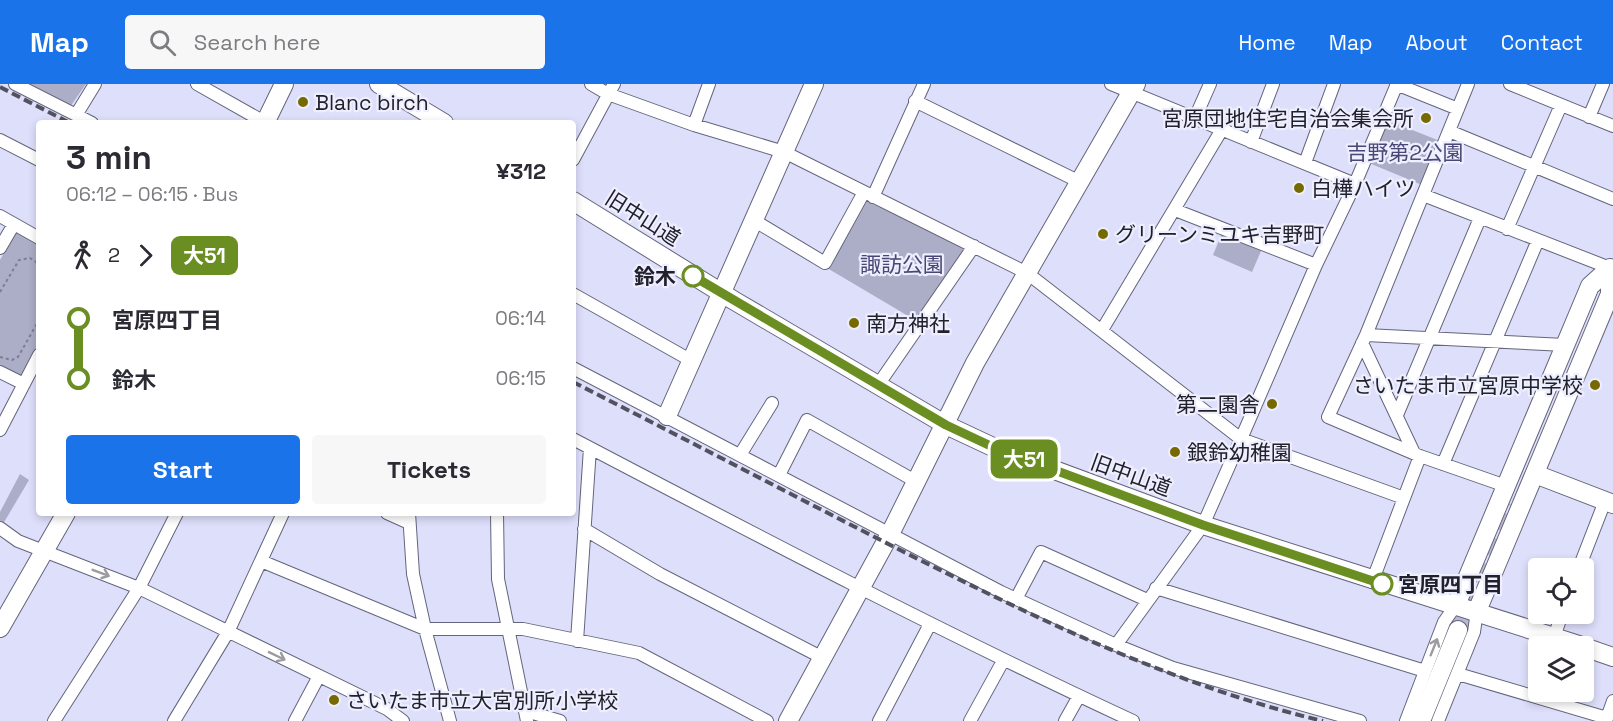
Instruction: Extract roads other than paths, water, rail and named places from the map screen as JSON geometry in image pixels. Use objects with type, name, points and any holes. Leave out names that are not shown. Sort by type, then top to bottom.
[{"type":"street","points":[[15,84],[86,120]]},
{"type":"street","points":[[76,115],[95,84]]},
{"type":"street","points":[[197,84],[261,120]]},
{"type":"street","points":[[267,120],[284,84]]},
{"type":"street","points":[[379,84],[439,120]]},
{"type":"street","points":[[591,84],[611,89],[694,124],[784,152],[974,246],[1027,273],[1241,439],[1404,498]]},
{"type":"street","points":[[694,124],[709,84]]},
{"type":"street","points":[[668,416],[814,84]]},
{"type":"street","points":[[754,221],[825,263],[868,194],[924,84]]},
{"type":"street","points":[[1112,84],[1133,89],[1221,131],[1355,184]]},
{"type":"street","points":[[1195,118],[1210,84]]},
{"type":"street","points":[[1251,142],[1273,84]]},
{"type":"street","points":[[1305,163],[1334,84]]},
{"type":"street","points":[[1116,645],[1203,525],[1316,265],[1355,184],[1396,84],[1458,109]]},
{"type":"street","points":[[1468,84],[1364,339],[1328,417],[1417,454],[1506,486]]},
{"type":"street","points":[[1510,84],[1533,88],[1561,105],[1613,126]]},
{"type":"street","points":[[1589,117],[1603,84]]},
{"type":"street","points":[[576,154],[611,89]]},
{"type":"street","points":[[788,721],[890,534],[975,363],[1133,89]]},
{"type":"street","points":[[915,101],[1080,182]]},
{"type":"street","points":[[1507,230],[1533,165],[1561,105]]},
{"type":"street","points":[[1102,330],[1221,131]]},
{"type":"street","points":[[1449,131],[1613,199]]},
{"type":"street","points":[[0,140],[36,158]]},
{"type":"street","points":[[1423,195],[1507,230],[1611,264]]},
{"type":"street","name":"旧中山道","points":[[576,203],[723,294],[946,425],[1037,465],[1203,525],[1372,582],[1477,611],[1551,636]]},
{"type":"street","points":[[1175,210],[1316,265]]},
{"type":"street","points":[[0,216],[36,236]]},
{"type":"street","points":[[1397,416],[1480,218]]},
{"type":"street","points":[[0,248],[14,224]]},
{"type":"street","points":[[1443,464],[1538,240]]},
{"type":"street","points":[[878,385],[974,246]]},
{"type":"street","points":[[1406,721],[1444,622],[1456,605],[1590,286],[1611,264]]},
{"type":"street","points":[[1438,721],[1474,632],[1477,611],[1610,294],[1611,264]]},
{"type":"street","points":[[1510,504],[1611,264]]},
{"type":"street","points":[[576,296],[692,361]]},
{"type":"street","points":[[1364,339],[1430,338],[1565,345]]},
{"type":"street","points":[[1364,339],[1397,416],[1417,454],[1404,498],[1372,582]]},
{"type":"street","points":[[0,430],[36,362]]},
{"type":"street","points":[[576,370],[1016,599],[1116,645],[1173,668],[1360,721]]},
{"type":"street","points":[[0,372],[24,384]]},
{"type":"street","points":[[740,455],[772,403]]},
{"type":"street","points":[[779,475],[807,420],[917,482]]},
{"type":"street","points":[[576,441],[860,590],[1003,661],[1133,721]]},
{"type":"street","points":[[577,640],[590,448]]},
{"type":"street","points":[[1535,474],[1609,502],[1584,558]]},
{"type":"street","points":[[0,628],[64,516]]},
{"type":"street","points":[[54,721],[139,588],[175,516]]},
{"type":"street","points":[[174,721],[228,632],[282,516]]},
{"type":"street","points":[[497,516],[498,579],[506,629],[526,716],[560,721]]},
{"type":"street","points":[[408,517],[413,574],[450,721]]},
{"type":"street","points":[[0,528],[18,541],[139,588],[387,709],[403,721]]},
{"type":"street","points":[[584,529],[660,574],[823,658]]},
{"type":"street","points":[[1483,540],[1492,547],[1504,548]]},
{"type":"street","points":[[1016,599],[1041,552],[1147,600]]},
{"type":"street","points":[[261,561],[425,629],[523,629],[639,653],[767,721]]},
{"type":"street","points":[[1156,588],[1425,671]]},
{"type":"street","points":[[879,721],[930,624]]},
{"type":"street","points":[[1421,721],[1458,630]]},
{"type":"street","name":"旧中山道","points":[[1594,651],[1613,657]]},
{"type":"street","points":[[970,721],[1003,661]]},
{"type":"street","points":[[1458,674],[1606,719],[1613,701]]},
{"type":"street","points":[[295,721],[319,676]]},
{"type":"street","points":[[1065,721],[1079,696]]},
{"type":"tunnel","points":[[1458,630],[1510,504]]},
{"type":"railway","points":[[0,87],[64,120]]},
{"type":"railway","points":[[576,384],[908,554],[1059,627],[1215,690],[1323,721]]},
{"type":"place","name":"Blanc birch","points":[[303,102]]},
{"type":"place","name":"宮原団地住宅自治会集会所","points":[[1426,118]]},
{"type":"place","name":"白樺ハイツ","points":[[1299,188]]},
{"type":"place","name":"グリーンミユキ吉野町","points":[[1103,234]]},
{"type":"place","name":"鈴木","points":[[693,276]]},
{"type":"place","name":"南方神社","points":[[854,323]]},
{"type":"place","name":"さいたま市立宮原中学校","points":[[1595,385]]},
{"type":"place","name":"第二園舎","points":[[1272,404]]},
{"type":"place","name":"銀鈴幼稚園","points":[[1175,452]]},
{"type":"place","name":"宮原四丁目","points":[[1382,584]]},
{"type":"place","name":"さいたま市立大宮別所小学校","points":[[334,700]]},
{"type":"park label","name":"吉野第2公園","points":[[1405,152]]},
{"type":"park label","name":"諏訪公園","points":[[902,264]]}]
